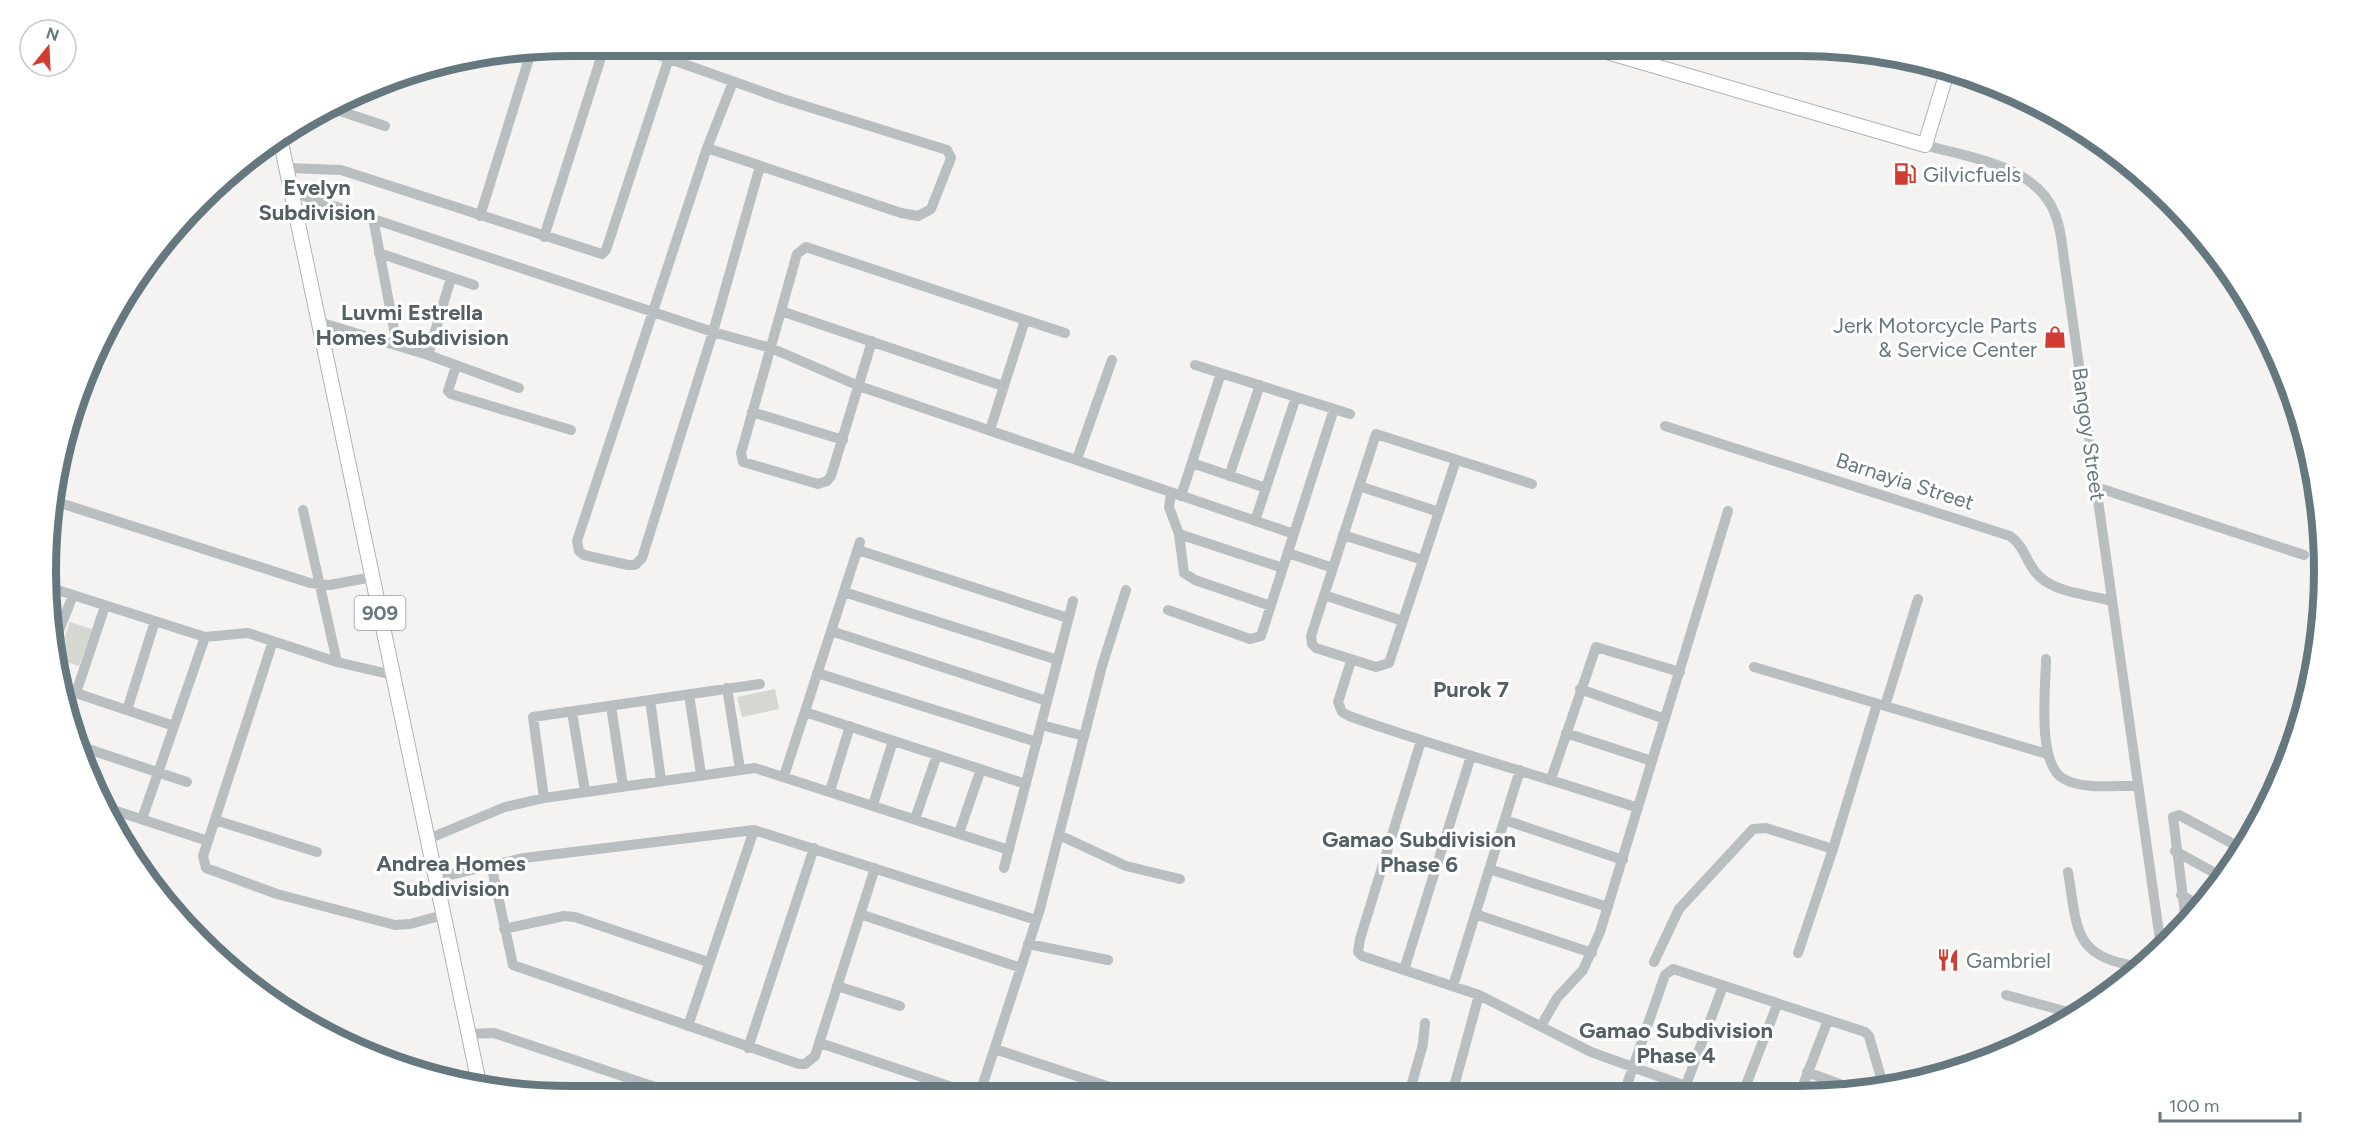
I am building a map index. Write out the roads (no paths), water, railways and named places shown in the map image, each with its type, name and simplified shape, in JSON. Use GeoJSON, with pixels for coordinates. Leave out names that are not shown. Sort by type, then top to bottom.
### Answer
{"type":"FeatureCollection","features":[{"type":"Feature","properties":{"kind":"main road","name":"Bangoy Street"},"geometry":{"type":"LineString","coordinates":[[1621,56],[1925,145]]}},
{"type":"Feature","properties":{"kind":"main road"},"geometry":{"type":"LineString","coordinates":[[1925,145],[1946,77]]}},
{"type":"Feature","properties":{"kind":"main road","name":"909"},"geometry":{"type":"LineString","coordinates":[[282,144],[478,1078]]}},
{"type":"Feature","properties":{"kind":"street"},"geometry":{"type":"LineString","coordinates":[[544,237],[602,56]]}},
{"type":"Feature","properties":{"kind":"street"},"geometry":{"type":"LineString","coordinates":[[666,56],[733,82],[947,150],[951,155],[932,208],[918,216],[901,213],[708,148]]}},
{"type":"Feature","properties":{"kind":"street"},"geometry":{"type":"LineString","coordinates":[[287,168],[341,170],[598,254],[606,250],[669,57]]}},
{"type":"Feature","properties":{"kind":"street"},"geometry":{"type":"LineString","coordinates":[[480,216],[529,58]]}},
{"type":"Feature","properties":{"kind":"street"},"geometry":{"type":"LineString","coordinates":[[733,82],[708,148],[577,541],[579,551],[584,555],[628,566],[635,565],[642,558],[713,332],[760,166]]}},
{"type":"Feature","properties":{"kind":"street"},"geometry":{"type":"LineString","coordinates":[[340,111],[385,126]]}},
{"type":"Feature","properties":{"kind":"street","name":"Bangoy Street"},"geometry":{"type":"LineString","coordinates":[[1925,145],[2019,175],[2042,191],[2055,212],[2066,271],[2160,940]]}},
{"type":"Feature","properties":{"kind":"street"},"geometry":{"type":"LineString","coordinates":[[292,192],[713,332],[771,348],[859,386],[1294,534]]}},
{"type":"Feature","properties":{"kind":"street"},"geometry":{"type":"LineString","coordinates":[[373,218],[397,345]]}},
{"type":"Feature","properties":{"kind":"street"},"geometry":{"type":"LineString","coordinates":[[872,342],[831,476],[824,483],[745,465],[741,453],[797,254],[802,249],[810,247],[1065,333]]}},
{"type":"Feature","properties":{"kind":"street"},"geometry":{"type":"LineString","coordinates":[[379,253],[474,285]]}},
{"type":"Feature","properties":{"kind":"street"},"geometry":{"type":"LineString","coordinates":[[428,355],[451,278]]}},
{"type":"Feature","properties":{"kind":"street"},"geometry":{"type":"LineString","coordinates":[[781,311],[1004,386]]}},
{"type":"Feature","properties":{"kind":"street"},"geometry":{"type":"LineString","coordinates":[[990,430],[1024,320]]}},
{"type":"Feature","properties":{"kind":"street"},"geometry":{"type":"LineString","coordinates":[[319,322],[428,355],[519,388]]}},
{"type":"Feature","properties":{"kind":"street"},"geometry":{"type":"LineString","coordinates":[[1077,459],[1112,360]]}},
{"type":"Feature","properties":{"kind":"street"},"geometry":{"type":"LineString","coordinates":[[1195,365],[1350,414]]}},
{"type":"Feature","properties":{"kind":"street"},"geometry":{"type":"LineString","coordinates":[[456,366],[448,391],[451,394],[571,430]]}},
{"type":"Feature","properties":{"kind":"street"},"geometry":{"type":"LineString","coordinates":[[1221,373],[1192,463],[1169,507],[1179,534],[1183,568],[1188,576],[1271,606]]}},
{"type":"Feature","properties":{"kind":"street"},"geometry":{"type":"LineString","coordinates":[[1229,476],[1260,385]]}},
{"type":"Feature","properties":{"kind":"street"},"geometry":{"type":"LineString","coordinates":[[1255,521],[1296,397]]}},
{"type":"Feature","properties":{"kind":"street"},"geometry":{"type":"LineString","coordinates":[[1168,610],[1255,640],[1261,636],[1334,409]]}},
{"type":"Feature","properties":{"kind":"street"},"geometry":{"type":"LineString","coordinates":[[752,412],[843,440]]}},
{"type":"Feature","properties":{"kind":"street","name":"Barnayia Street"},"geometry":{"type":"LineString","coordinates":[[1665,426],[2010,536],[2025,551],[2040,578],[2051,584],[2112,601]]}},
{"type":"Feature","properties":{"kind":"street"},"geometry":{"type":"LineString","coordinates":[[1456,460],[1391,659],[1386,666],[1376,667],[1352,660],[1312,644],[1311,636],[1376,434],[1532,484]]}},
{"type":"Feature","properties":{"kind":"street"},"geometry":{"type":"LineString","coordinates":[[1192,463],[1266,488]]}},
{"type":"Feature","properties":{"kind":"street"},"geometry":{"type":"LineString","coordinates":[[1359,486],[1439,512]]}},
{"type":"Feature","properties":{"kind":"street"},"geometry":{"type":"LineString","coordinates":[[2096,487],[2304,555]]}},
{"type":"Feature","properties":{"kind":"street"},"geometry":{"type":"LineString","coordinates":[[60,503],[319,584],[330,585],[372,577]]}},
{"type":"Feature","properties":{"kind":"street"},"geometry":{"type":"LineString","coordinates":[[303,510],[337,662]]}},
{"type":"Feature","properties":{"kind":"street"},"geometry":{"type":"LineString","coordinates":[[1541,1026],[1557,998],[1582,970],[1592,953],[1623,860],[1728,511]]}},
{"type":"Feature","properties":{"kind":"street"},"geometry":{"type":"LineString","coordinates":[[1179,534],[1283,568]]}},
{"type":"Feature","properties":{"kind":"street"},"geometry":{"type":"LineString","coordinates":[[1343,535],[1423,560]]}},
{"type":"Feature","properties":{"kind":"street"},"geometry":{"type":"LineString","coordinates":[[784,776],[859,546],[1068,618]]}},
{"type":"Feature","properties":{"kind":"street"},"geometry":{"type":"LineString","coordinates":[[1288,553],[1333,568]]}},
{"type":"Feature","properties":{"kind":"street"},"geometry":{"type":"LineString","coordinates":[[57,590],[205,637],[248,633],[337,662],[393,675]]}},
{"type":"Feature","properties":{"kind":"street"},"geometry":{"type":"LineString","coordinates":[[983,1086],[1036,920],[1084,733],[1126,590]]}},
{"type":"Feature","properties":{"kind":"street"},"geometry":{"type":"LineString","coordinates":[[844,592],[1058,660]]}},
{"type":"Feature","properties":{"kind":"street"},"geometry":{"type":"LineString","coordinates":[[59,630],[73,595]]}},
{"type":"Feature","properties":{"kind":"street"},"geometry":{"type":"LineString","coordinates":[[1324,595],[1403,621]]}},
{"type":"Feature","properties":{"kind":"street"},"geometry":{"type":"LineString","coordinates":[[1798,953],[1918,599]]}},
{"type":"Feature","properties":{"kind":"street"},"geometry":{"type":"LineString","coordinates":[[1004,868],[1073,601]]}},
{"type":"Feature","properties":{"kind":"street"},"geometry":{"type":"LineString","coordinates":[[76,693],[105,606]]}},
{"type":"Feature","properties":{"kind":"street"},"geometry":{"type":"LineString","coordinates":[[127,710],[155,621]]}},
{"type":"Feature","properties":{"kind":"street"},"geometry":{"type":"LineString","coordinates":[[831,631],[1047,701]]}},
{"type":"Feature","properties":{"kind":"street"},"geometry":{"type":"LineString","coordinates":[[142,819],[205,637]]}},
{"type":"Feature","properties":{"kind":"street"},"geometry":{"type":"LineString","coordinates":[[273,640],[203,856],[206,868],[277,894],[395,925],[410,924],[443,915]]}},
{"type":"Feature","properties":{"kind":"street"},"geometry":{"type":"LineString","coordinates":[[1551,779],[1591,655],[1599,646],[1680,672]]}},
{"type":"Feature","properties":{"kind":"street"},"geometry":{"type":"LineString","coordinates":[[2046,659],[2047,754],[2055,771],[2064,779],[2095,785],[2138,786]]}},
{"type":"Feature","properties":{"kind":"street"},"geometry":{"type":"LineString","coordinates":[[1352,660],[1339,694],[1338,702],[1342,712],[1421,741],[1551,779],[1638,808]]}},
{"type":"Feature","properties":{"kind":"street"},"geometry":{"type":"LineString","coordinates":[[1754,667],[2047,754]]}},
{"type":"Feature","properties":{"kind":"street"},"geometry":{"type":"LineString","coordinates":[[817,673],[1037,742]]}},
{"type":"Feature","properties":{"kind":"street"},"geometry":{"type":"LineString","coordinates":[[544,798],[532,717],[760,684]]}},
{"type":"Feature","properties":{"kind":"street"},"geometry":{"type":"LineString","coordinates":[[727,688],[740,769]]}},
{"type":"Feature","properties":{"kind":"street"},"geometry":{"type":"LineString","coordinates":[[1580,690],[1665,719]]}},
{"type":"Feature","properties":{"kind":"street"},"geometry":{"type":"LineString","coordinates":[[70,691],[174,726]]}},
{"type":"Feature","properties":{"kind":"street"},"geometry":{"type":"LineString","coordinates":[[689,694],[701,774]]}},
{"type":"Feature","properties":{"kind":"street"},"geometry":{"type":"LineString","coordinates":[[650,700],[661,780]]}},
{"type":"Feature","properties":{"kind":"street"},"geometry":{"type":"LineString","coordinates":[[611,706],[622,786]]}},
{"type":"Feature","properties":{"kind":"street"},"geometry":{"type":"LineString","coordinates":[[572,712],[585,791]]}},
{"type":"Feature","properties":{"kind":"street"},"geometry":{"type":"LineString","coordinates":[[805,712],[1026,784]]}},
{"type":"Feature","properties":{"kind":"street"},"geometry":{"type":"LineString","coordinates":[[1042,722],[1084,733]]}},
{"type":"Feature","properties":{"kind":"street"},"geometry":{"type":"LineString","coordinates":[[830,791],[850,726]]}},
{"type":"Feature","properties":{"kind":"street"},"geometry":{"type":"LineString","coordinates":[[1566,733],[1652,761]]}},
{"type":"Feature","properties":{"kind":"street"},"geometry":{"type":"LineString","coordinates":[[873,805],[893,741]]}},
{"type":"Feature","properties":{"kind":"street"},"geometry":{"type":"LineString","coordinates":[[1421,741],[1360,939],[1358,952],[1362,956],[1479,995],[1583,1048],[1675,1086]]}},
{"type":"Feature","properties":{"kind":"street"},"geometry":{"type":"LineString","coordinates":[[88,749],[187,782]]}},
{"type":"Feature","properties":{"kind":"street"},"geometry":{"type":"LineString","coordinates":[[915,819],[938,755]]}},
{"type":"Feature","properties":{"kind":"street"},"geometry":{"type":"LineString","coordinates":[[1404,970],[1470,756]]}},
{"type":"Feature","properties":{"kind":"street"},"geometry":{"type":"LineString","coordinates":[[428,840],[505,807],[544,798],[755,768],[1009,850]]}},
{"type":"Feature","properties":{"kind":"street"},"geometry":{"type":"LineString","coordinates":[[959,833],[981,769]]}},
{"type":"Feature","properties":{"kind":"street"},"geometry":{"type":"LineString","coordinates":[[1454,986],[1520,770]]}},
{"type":"Feature","properties":{"kind":"street"},"geometry":{"type":"LineString","coordinates":[[115,811],[208,841]]}},
{"type":"Feature","properties":{"kind":"street"},"geometry":{"type":"LineString","coordinates":[[2184,914],[2172,821],[2175,815],[2235,845]]}},
{"type":"Feature","properties":{"kind":"street"},"geometry":{"type":"LineString","coordinates":[[215,820],[317,852]]}},
{"type":"Feature","properties":{"kind":"street"},"geometry":{"type":"LineString","coordinates":[[1505,820],[1623,860]]}},
{"type":"Feature","properties":{"kind":"street"},"geometry":{"type":"LineString","coordinates":[[1654,962],[1679,909],[1753,829],[1766,828],[1833,849]]}},
{"type":"Feature","properties":{"kind":"street"},"geometry":{"type":"LineString","coordinates":[[436,878],[491,864],[754,830],[1036,920]]}},
{"type":"Feature","properties":{"kind":"street"},"geometry":{"type":"LineString","coordinates":[[688,1026],[754,830]]}},
{"type":"Feature","properties":{"kind":"street"},"geometry":{"type":"LineString","coordinates":[[1059,835],[1126,866],[1180,879]]}},
{"type":"Feature","properties":{"kind":"street"},"geometry":{"type":"LineString","coordinates":[[748,1048],[814,848]]}},
{"type":"Feature","properties":{"kind":"street"},"geometry":{"type":"LineString","coordinates":[[2175,851],[2216,874]]}},
{"type":"Feature","properties":{"kind":"street"},"geometry":{"type":"LineString","coordinates":[[491,864],[510,960],[518,968],[748,1048],[805,1064],[815,1056],[875,868]]}},
{"type":"Feature","properties":{"kind":"street"},"geometry":{"type":"LineString","coordinates":[[1489,869],[1608,907]]}},
{"type":"Feature","properties":{"kind":"street"},"geometry":{"type":"LineString","coordinates":[[2068,872],[2082,941],[2099,955],[2133,964]]}},
{"type":"Feature","properties":{"kind":"street"},"geometry":{"type":"LineString","coordinates":[[2181,895],[2194,902]]}},
{"type":"Feature","properties":{"kind":"street"},"geometry":{"type":"LineString","coordinates":[[1475,914],[1592,953]]}},
{"type":"Feature","properties":{"kind":"street"},"geometry":{"type":"LineString","coordinates":[[860,915],[1021,968]]}},
{"type":"Feature","properties":{"kind":"street"},"geometry":{"type":"LineString","coordinates":[[504,929],[564,916],[575,917],[708,962]]}},
{"type":"Feature","properties":{"kind":"street"},"geometry":{"type":"LineString","coordinates":[[1028,944],[1108,960]]}},
{"type":"Feature","properties":{"kind":"street"},"geometry":{"type":"LineString","coordinates":[[1626,1086],[1667,971],[1673,969],[1777,1005],[1857,1028],[1869,1036],[1882,1080]]}},
{"type":"Feature","properties":{"kind":"street"},"geometry":{"type":"LineString","coordinates":[[837,986],[900,1006]]}},
{"type":"Feature","properties":{"kind":"street"},"geometry":{"type":"LineString","coordinates":[[1686,1086],[1723,986]]}},
{"type":"Feature","properties":{"kind":"street"},"geometry":{"type":"LineString","coordinates":[[1454,1086],[1479,995]]}},
{"type":"Feature","properties":{"kind":"street"},"geometry":{"type":"LineString","coordinates":[[2006,995],[2066,1012]]}},
{"type":"Feature","properties":{"kind":"street"},"geometry":{"type":"LineString","coordinates":[[1746,1086],[1777,1005]]}},
{"type":"Feature","properties":{"kind":"street"},"geometry":{"type":"LineString","coordinates":[[1802,1086],[1828,1020]]}},
{"type":"Feature","properties":{"kind":"street"},"geometry":{"type":"LineString","coordinates":[[1411,1086],[1423,1044],[1425,1023]]}},
{"type":"Feature","properties":{"kind":"street"},"geometry":{"type":"LineString","coordinates":[[468,1034],[494,1033],[652,1086]]}},
{"type":"Feature","properties":{"kind":"street"},"geometry":{"type":"LineString","coordinates":[[820,1042],[950,1086]]}},
{"type":"Feature","properties":{"kind":"street"},"geometry":{"type":"LineString","coordinates":[[994,1049],[1107,1086]]}},
{"type":"Feature","properties":{"kind":"street"},"geometry":{"type":"LineString","coordinates":[[1807,1072],[1840,1084]]}},
{"type":"Feature","properties":{"kind":"place","name":"Gilvicfuels"},"geometry":{"type":"Point","coordinates":[1905,174]}},
{"type":"Feature","properties":{"kind":"place","name":"Jerk Motorcycle Parts & Service Center"},"geometry":{"type":"Point","coordinates":[2055,337]}},
{"type":"Feature","properties":{"kind":"place","name":"Gambriel"},"geometry":{"type":"Point","coordinates":[1948,960]}},
{"type":"Feature","properties":{"kind":"district","name":"Evelyn Subdivision"},"geometry":{"type":"Point","coordinates":[317,200]}},
{"type":"Feature","properties":{"kind":"district","name":"Luvmi Estrella Homes Subdivision"},"geometry":{"type":"Point","coordinates":[412,324]}},
{"type":"Feature","properties":{"kind":"district","name":"Purok 7"},"geometry":{"type":"Point","coordinates":[1471,689]}},
{"type":"Feature","properties":{"kind":"district","name":"Gamao Subdivision Phase 6"},"geometry":{"type":"Point","coordinates":[1419,852]}},
{"type":"Feature","properties":{"kind":"district","name":"Andrea Homes Subdivision"},"geometry":{"type":"Point","coordinates":[451,876]}},
{"type":"Feature","properties":{"kind":"district","name":"Gamao Subdivision Phase 4"},"geometry":{"type":"Point","coordinates":[1676,1042]}}]}
